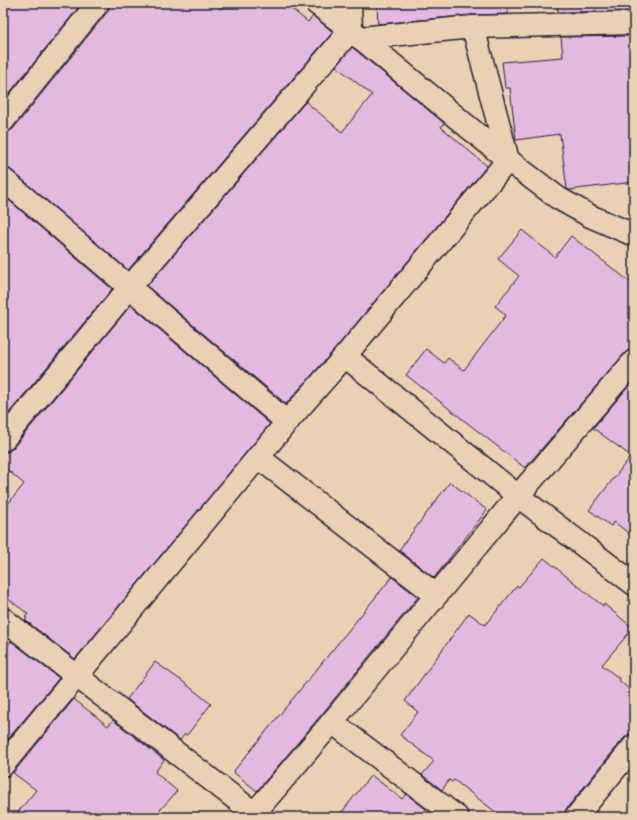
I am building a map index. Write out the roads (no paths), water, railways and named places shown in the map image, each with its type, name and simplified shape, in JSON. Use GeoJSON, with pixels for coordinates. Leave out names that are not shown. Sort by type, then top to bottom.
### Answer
{"type":"FeatureCollection","features":[{"type":"Feature","properties":{"kind":"street"},"geometry":{"type":"LineString","coordinates":[[3,121],[98,3]]}},
{"type":"Feature","properties":{"kind":"street"},"geometry":{"type":"LineString","coordinates":[[316,3],[356,34],[508,160],[558,198],[590,216],[634,235]]}},
{"type":"Feature","properties":{"kind":"street"},"geometry":{"type":"LineString","coordinates":[[350,3],[356,34]]}},
{"type":"Feature","properties":{"kind":"street"},"geometry":{"type":"LineString","coordinates":[[3,440],[130,287],[356,34],[473,27],[634,23]]}},
{"type":"Feature","properties":{"kind":"street"},"geometry":{"type":"LineString","coordinates":[[473,27],[508,160]]}},
{"type":"Feature","properties":{"kind":"street"},"geometry":{"type":"LineString","coordinates":[[3,765],[287,422],[345,356],[508,160]]}},
{"type":"Feature","properties":{"kind":"street"},"geometry":{"type":"LineString","coordinates":[[3,179],[287,422]]}},
{"type":"Feature","properties":{"kind":"street"},"geometry":{"type":"LineString","coordinates":[[345,356],[518,496],[634,584]]}},
{"type":"Feature","properties":{"kind":"street"},"geometry":{"type":"LineString","coordinates":[[3,619],[253,815],[332,722],[518,496],[634,361]]}},
{"type":"Feature","properties":{"kind":"street"},"geometry":{"type":"LineString","coordinates":[[258,457],[436,595]]}},
{"type":"Feature","properties":{"kind":"street"},"geometry":{"type":"LineString","coordinates":[[332,722],[457,817]]}},
{"type":"Feature","properties":{"kind":"street"},"geometry":{"type":"LineString","coordinates":[[576,817],[634,746]]}}]}
